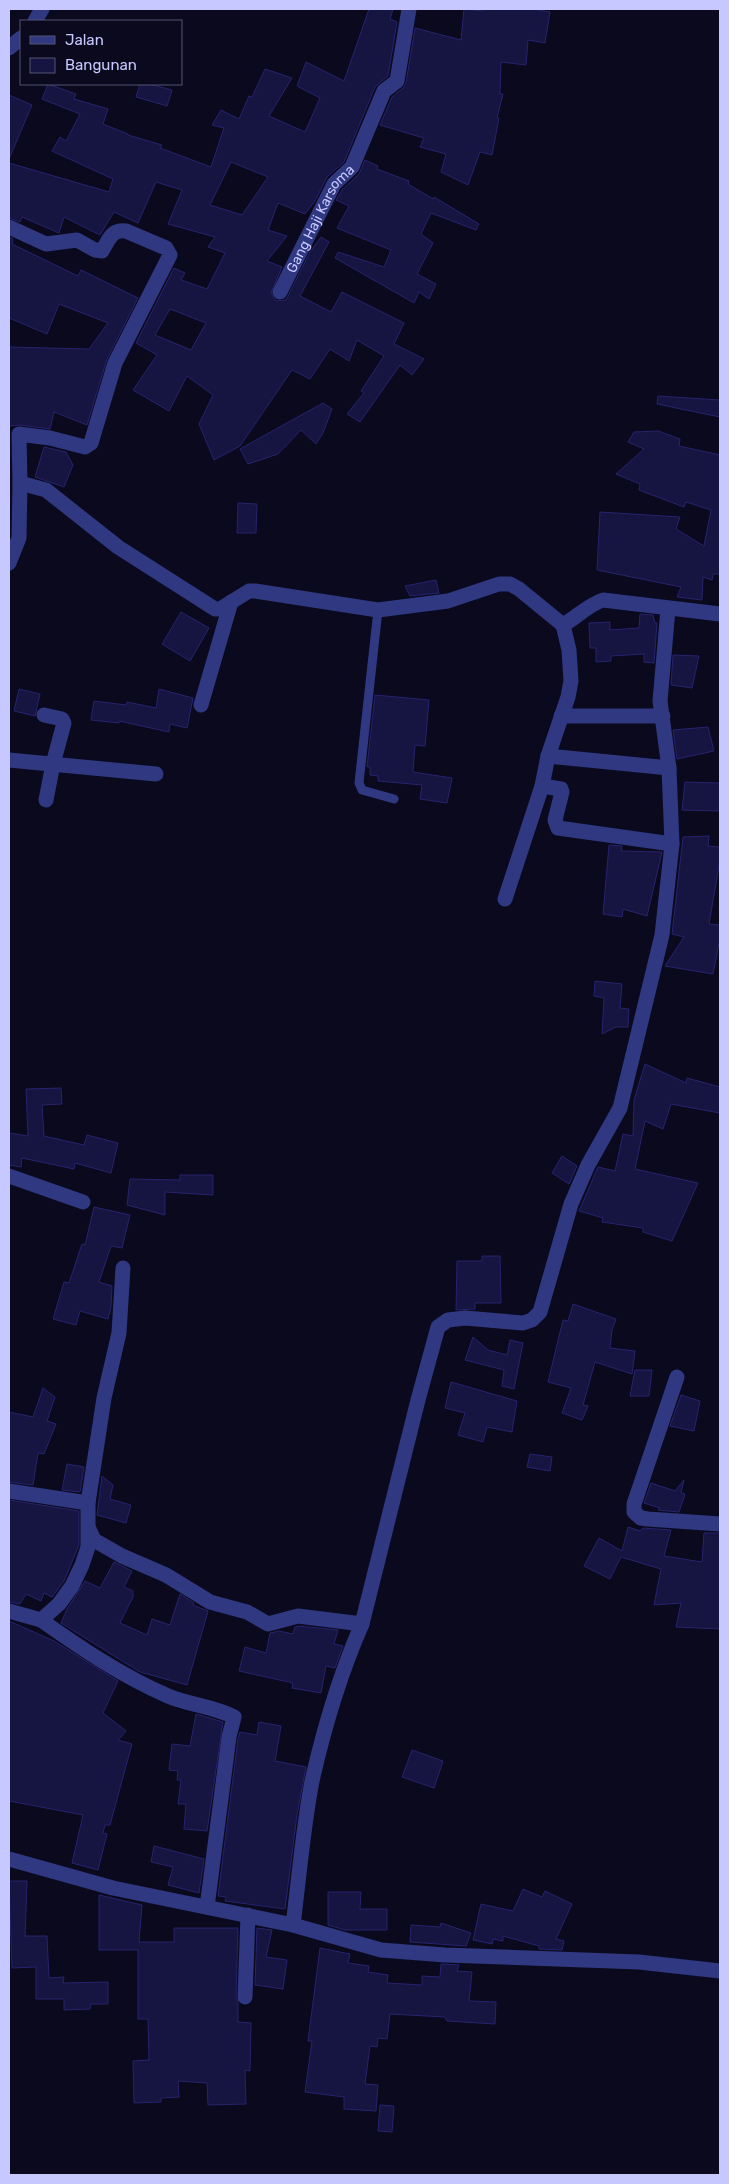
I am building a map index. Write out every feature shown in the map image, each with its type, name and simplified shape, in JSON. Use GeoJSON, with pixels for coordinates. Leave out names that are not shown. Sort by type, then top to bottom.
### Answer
{"type":"FeatureCollection","features":[{"type":"Feature","properties":{"kind":"street"},"geometry":{"type":"LineString","coordinates":[[36,20],[42,9]]}},
{"type":"Feature","properties":{"kind":"street","name":"Gang Haji Karsoma"},"geometry":{"type":"LineString","coordinates":[[280,292],[334,184],[352,167],[384,91],[397,80],[409,9]]}},
{"type":"Feature","properties":{"kind":"street"},"geometry":{"type":"LineString","coordinates":[[9,48],[20,39]]}},
{"type":"Feature","properties":{"kind":"street"},"geometry":{"type":"LineString","coordinates":[[9,227],[46,244],[77,240],[95,250],[102,251],[113,233],[119,230],[126,231],[166,248],[170,255],[115,363],[89,446],[85,447],[50,438],[14,433],[20,483],[19,538],[9,563]]}},
{"type":"Feature","properties":{"kind":"street"},"geometry":{"type":"LineString","coordinates":[[20,483],[46,490],[118,547],[215,609],[220,609],[249,591],[378,610],[448,601],[499,584],[510,584],[519,589],[563,625],[569,650],[571,682],[548,756],[542,786],[505,899]]}},
{"type":"Feature","properties":{"kind":"street"},"geometry":{"type":"LineString","coordinates":[[563,625],[576,618],[593,603],[603,600],[720,614]]}},
{"type":"Feature","properties":{"kind":"street"},"geometry":{"type":"LineString","coordinates":[[201,705],[231,602]]}},
{"type":"Feature","properties":{"kind":"street"},"geometry":{"type":"LineString","coordinates":[[293,1925],[312,1782],[326,1726],[351,1649],[362,1624],[438,1327],[448,1320],[465,1318],[523,1323],[532,1320],[540,1312],[571,1204],[588,1165],[620,1108],[662,935],[672,844],[669,768],[661,692],[668,609]]}},
{"type":"Feature","properties":{"kind":"street"},"geometry":{"type":"LineString","coordinates":[[44,715],[62,719],[64,723],[52,764],[46,800]]}},
{"type":"Feature","properties":{"kind":"street"},"geometry":{"type":"LineString","coordinates":[[561,716],[663,716]]}},
{"type":"Feature","properties":{"kind":"street"},"geometry":{"type":"LineString","coordinates":[[548,756],[669,768]]}},
{"type":"Feature","properties":{"kind":"street"},"geometry":{"type":"LineString","coordinates":[[9,760],[156,774]]}},
{"type":"Feature","properties":{"kind":"street"},"geometry":{"type":"LineString","coordinates":[[542,786],[561,789],[562,792],[555,820],[558,828],[672,844]]}},
{"type":"Feature","properties":{"kind":"street"},"geometry":{"type":"LineString","coordinates":[[9,1176],[82,1202]]}},
{"type":"Feature","properties":{"kind":"street"},"geometry":{"type":"LineString","coordinates":[[41,1620],[59,1604],[72,1586],[88,1547],[88,1503],[100,1424],[120,1325],[123,1268]]}},
{"type":"Feature","properties":{"kind":"street"},"geometry":{"type":"LineString","coordinates":[[677,1377],[634,1504],[634,1512],[641,1518],[648,1520],[720,1524]]}},
{"type":"Feature","properties":{"kind":"street"},"geometry":{"type":"LineString","coordinates":[[9,1491],[88,1503]]}},
{"type":"Feature","properties":{"kind":"street"},"geometry":{"type":"LineString","coordinates":[[89,1529],[94,1540],[122,1556],[166,1575],[210,1602],[247,1612],[268,1624],[298,1616],[362,1624]]}},
{"type":"Feature","properties":{"kind":"street"},"geometry":{"type":"LineString","coordinates":[[9,1611],[41,1620],[114,1670],[170,1697],[224,1712],[234,1717],[229,1737],[207,1907]]}},
{"type":"Feature","properties":{"kind":"street"},"geometry":{"type":"LineString","coordinates":[[9,1859],[113,1888],[293,1925],[381,1950],[445,1955],[640,1962],[720,1971]]}},
{"type":"Feature","properties":{"kind":"street"},"geometry":{"type":"LineString","coordinates":[[245,1997],[248,1915]]}},
{"type":"Feature","properties":{"kind":"lane"},"geometry":{"type":"LineString","coordinates":[[378,610],[359,783],[362,790],[394,799]]}},
{"type":"Feature","properties":{"kind":"building"},"geometry":{"type":"Polygon","coordinates":[[[369,9],[393,9],[390,19],[397,22],[388,76],[375,87],[344,162],[327,177],[315,201],[305,214],[278,203],[268,230],[287,236],[267,261],[282,267],[271,293],[276,301],[286,300],[310,252],[321,237],[329,242],[300,296],[331,312],[342,292],[404,323],[394,344],[424,359],[412,375],[400,365],[360,422],[347,414],[364,393],[361,391],[384,356],[357,340],[349,361],[330,349],[310,379],[292,370],[240,446],[214,460],[199,424],[213,395],[187,376],[169,411],[133,390],[157,355],[136,343],[174,268],[185,273],[181,280],[207,289],[225,253],[208,247],[215,237],[168,224],[182,190],[156,182],[138,223],[114,212],[100,235],[64,217],[59,233],[22,217],[20,222],[9,218],[9,163],[109,192],[113,179],[52,151],[60,137],[66,141],[80,114],[42,99],[48,85],[51,85],[76,94],[74,99],[108,109],[103,124],[128,135],[162,145],[160,148],[211,167],[224,128],[212,125],[221,110],[239,119],[249,96],[252,97],[265,69],[292,78],[269,116],[305,132],[320,98],[297,86],[306,62],[344,81],[369,9]],[[231,162],[210,205],[242,215],[268,177],[231,162]],[[170,309],[155,335],[191,350],[206,323],[170,309]]]}},
{"type":"Feature","properties":{"kind":"building"},"geometry":{"type":"Polygon","coordinates":[[[464,9],[483,11],[483,9],[532,9],[550,12],[545,43],[528,40],[526,65],[501,62],[500,94],[503,94],[497,118],[499,118],[492,155],[480,152],[468,185],[441,172],[446,154],[420,147],[424,138],[380,125],[392,97],[406,83],[415,28],[461,40],[464,9]]]}},
{"type":"Feature","properties":{"kind":"building"},"geometry":{"type":"Polygon","coordinates":[[[140,85],[153,85],[172,90],[167,106],[136,97],[140,85]]]}},
{"type":"Feature","properties":{"kind":"building"},"geometry":{"type":"Polygon","coordinates":[[[9,95],[32,105],[9,159],[9,95]]]}},
{"type":"Feature","properties":{"kind":"building"},"geometry":{"type":"Polygon","coordinates":[[[365,160],[378,166],[377,169],[409,181],[408,184],[479,224],[476,230],[431,213],[421,234],[433,243],[417,274],[436,284],[429,299],[419,292],[414,303],[335,258],[338,252],[384,267],[391,250],[337,228],[349,206],[336,200],[342,190],[359,174],[365,160]]]}},
{"type":"Feature","properties":{"kind":"building"},"geometry":{"type":"Polygon","coordinates":[[[9,237],[13,239],[12,244],[78,276],[81,270],[138,298],[107,359],[87,425],[54,412],[50,429],[20,425],[9,426],[9,347],[89,349],[108,323],[59,304],[47,334],[9,318],[9,237]]]}},
{"type":"Feature","properties":{"kind":"building"},"geometry":{"type":"Polygon","coordinates":[[[658,396],[720,400],[720,417],[657,404],[658,396]]]}},
{"type":"Feature","properties":{"kind":"building"},"geometry":{"type":"Polygon","coordinates":[[[323,403],[332,409],[323,433],[316,444],[301,430],[278,454],[248,464],[240,449],[323,403]]]}},
{"type":"Feature","properties":{"kind":"building"},"geometry":{"type":"Polygon","coordinates":[[[658,431],[680,439],[679,446],[720,455],[720,574],[713,574],[712,580],[703,577],[702,600],[677,597],[681,587],[597,570],[600,512],[680,517],[676,529],[704,546],[711,510],[686,502],[684,507],[639,490],[640,484],[616,474],[644,449],[628,442],[634,432],[658,431]]]}},
{"type":"Feature","properties":{"kind":"building"},"geometry":{"type":"Polygon","coordinates":[[[44,447],[66,452],[73,465],[64,487],[35,477],[44,447]]]}},
{"type":"Feature","properties":{"kind":"building"},"geometry":{"type":"Polygon","coordinates":[[[238,503],[257,504],[256,533],[237,533],[238,503]]]}},
{"type":"Feature","properties":{"kind":"building"},"geometry":{"type":"Polygon","coordinates":[[[436,580],[439,593],[410,596],[405,586],[436,580]]]}},
{"type":"Feature","properties":{"kind":"building"},"geometry":{"type":"Polygon","coordinates":[[[181,612],[209,628],[190,661],[162,644],[181,612]]]}},
{"type":"Feature","properties":{"kind":"building"},"geometry":{"type":"Polygon","coordinates":[[[640,614],[653,615],[655,623],[657,623],[654,663],[644,662],[644,654],[611,656],[611,661],[596,662],[596,648],[590,648],[589,623],[610,622],[610,630],[639,628],[640,614]]]}},
{"type":"Feature","properties":{"kind":"building"},"geometry":{"type":"Polygon","coordinates":[[[673,655],[699,656],[692,688],[671,685],[673,655]]]}},
{"type":"Feature","properties":{"kind":"building"},"geometry":{"type":"Polygon","coordinates":[[[19,689],[40,694],[35,716],[14,711],[19,689]]]}},
{"type":"Feature","properties":{"kind":"building"},"geometry":{"type":"Polygon","coordinates":[[[159,689],[193,698],[187,728],[170,724],[169,732],[119,721],[119,723],[91,720],[94,701],[126,705],[127,702],[156,708],[159,689]]]}},
{"type":"Feature","properties":{"kind":"building"},"geometry":{"type":"Polygon","coordinates":[[[375,695],[429,700],[425,746],[415,745],[413,772],[452,778],[447,803],[420,799],[422,785],[378,781],[378,776],[370,775],[370,767],[367,767],[375,695]]]}},
{"type":"Feature","properties":{"kind":"building"},"geometry":{"type":"Polygon","coordinates":[[[708,727],[714,751],[677,759],[673,730],[708,727]]]}},
{"type":"Feature","properties":{"kind":"building"},"geometry":{"type":"Polygon","coordinates":[[[685,782],[720,783],[720,811],[682,810],[685,782]]]}},
{"type":"Feature","properties":{"kind":"building"},"geometry":{"type":"Polygon","coordinates":[[[709,836],[708,846],[720,847],[720,860],[709,924],[720,925],[720,943],[713,974],[665,966],[684,937],[672,934],[683,837],[709,836]]]}},
{"type":"Feature","properties":{"kind":"building"},"geometry":{"type":"Polygon","coordinates":[[[609,845],[622,846],[621,851],[662,852],[647,916],[623,909],[622,917],[603,914],[609,845]]]}},
{"type":"Feature","properties":{"kind":"building"},"geometry":{"type":"Polygon","coordinates":[[[595,981],[622,984],[620,1008],[629,1009],[628,1027],[616,1027],[602,1034],[604,998],[594,996],[595,981]]]}},
{"type":"Feature","properties":{"kind":"building"},"geometry":{"type":"Polygon","coordinates":[[[645,1064],[686,1083],[687,1078],[720,1087],[720,1113],[671,1104],[663,1129],[645,1121],[635,1169],[698,1183],[672,1241],[643,1232],[643,1228],[602,1222],[603,1218],[579,1211],[598,1167],[615,1171],[623,1134],[633,1136],[634,1100],[645,1064]]]}},
{"type":"Feature","properties":{"kind":"building"},"geometry":{"type":"Polygon","coordinates":[[[61,1088],[62,1104],[42,1105],[44,1136],[84,1145],[87,1135],[118,1143],[111,1173],[75,1163],[74,1169],[22,1158],[21,1167],[9,1165],[9,1133],[28,1136],[26,1089],[61,1088]]]}},
{"type":"Feature","properties":{"kind":"building"},"geometry":{"type":"Polygon","coordinates":[[[562,1156],[577,1166],[569,1184],[552,1173],[562,1156]]]}},
{"type":"Feature","properties":{"kind":"building"},"geometry":{"type":"Polygon","coordinates":[[[180,1175],[213,1175],[213,1195],[165,1192],[165,1215],[127,1205],[130,1179],[180,1180],[180,1175]]]}},
{"type":"Feature","properties":{"kind":"building"},"geometry":{"type":"Polygon","coordinates":[[[94,1207],[130,1215],[122,1248],[111,1246],[99,1282],[112,1286],[111,1307],[108,1319],[80,1311],[76,1325],[53,1319],[64,1282],[69,1283],[82,1244],[85,1245],[94,1207]]]}},
{"type":"Feature","properties":{"kind":"building"},"geometry":{"type":"Polygon","coordinates":[[[482,1256],[500,1256],[501,1303],[475,1303],[475,1309],[456,1310],[457,1261],[482,1261],[482,1256]]]}},
{"type":"Feature","properties":{"kind":"building"},"geometry":{"type":"Polygon","coordinates":[[[573,1304],[616,1319],[612,1330],[610,1348],[635,1351],[632,1374],[595,1362],[583,1405],[588,1406],[582,1420],[562,1413],[571,1388],[548,1382],[563,1320],[568,1321],[573,1304]]]}},
{"type":"Feature","properties":{"kind":"building"},"geometry":{"type":"Polygon","coordinates":[[[473,1337],[488,1350],[507,1355],[510,1340],[523,1343],[514,1389],[502,1386],[504,1370],[465,1360],[473,1337]]]}},
{"type":"Feature","properties":{"kind":"building"},"geometry":{"type":"Polygon","coordinates":[[[635,1370],[652,1370],[649,1396],[630,1396],[635,1370]]]}},
{"type":"Feature","properties":{"kind":"building"},"geometry":{"type":"Polygon","coordinates":[[[451,1382],[517,1401],[512,1432],[487,1427],[483,1442],[458,1435],[465,1413],[445,1408],[451,1382]]]}},
{"type":"Feature","properties":{"kind":"building"},"geometry":{"type":"Polygon","coordinates":[[[43,1388],[55,1397],[47,1421],[56,1424],[44,1454],[38,1453],[33,1485],[9,1482],[9,1412],[33,1417],[43,1388]]]}},
{"type":"Feature","properties":{"kind":"building"},"geometry":{"type":"Polygon","coordinates":[[[681,1395],[700,1401],[694,1431],[670,1426],[681,1395]]]}},
{"type":"Feature","properties":{"kind":"building"},"geometry":{"type":"Polygon","coordinates":[[[530,1454],[552,1457],[550,1471],[527,1467],[530,1454]]]}},
{"type":"Feature","properties":{"kind":"building"},"geometry":{"type":"Polygon","coordinates":[[[67,1464],[84,1467],[80,1492],[62,1490],[67,1464]]]}},
{"type":"Feature","properties":{"kind":"building"},"geometry":{"type":"Polygon","coordinates":[[[102,1476],[113,1485],[110,1499],[131,1505],[126,1523],[97,1515],[102,1476]]]}},
{"type":"Feature","properties":{"kind":"building"},"geometry":{"type":"Polygon","coordinates":[[[684,1480],[681,1493],[685,1494],[679,1512],[658,1510],[660,1508],[644,1503],[651,1483],[675,1491],[684,1480]]]}},
{"type":"Feature","properties":{"kind":"building"},"geometry":{"type":"Polygon","coordinates":[[[9,1500],[79,1511],[79,1545],[64,1581],[52,1597],[44,1593],[41,1601],[26,1594],[20,1604],[9,1602],[9,1500]]]}},
{"type":"Feature","properties":{"kind":"building"},"geometry":{"type":"Polygon","coordinates":[[[628,1527],[640,1531],[643,1528],[671,1530],[664,1556],[702,1562],[704,1533],[720,1533],[720,1629],[676,1627],[681,1603],[654,1605],[661,1569],[621,1557],[610,1579],[584,1566],[599,1538],[622,1551],[628,1527]]]}},
{"type":"Feature","properties":{"kind":"building"},"geometry":{"type":"Polygon","coordinates":[[[114,1562],[132,1571],[124,1587],[133,1591],[133,1597],[120,1623],[147,1635],[152,1619],[170,1625],[180,1594],[194,1603],[193,1605],[208,1611],[187,1685],[140,1672],[61,1623],[67,1609],[85,1581],[100,1588],[114,1562]]]}},
{"type":"Feature","properties":{"kind":"building"},"geometry":{"type":"Polygon","coordinates":[[[9,1621],[54,1641],[118,1681],[103,1713],[126,1731],[118,1740],[132,1744],[110,1825],[105,1825],[103,1833],[107,1834],[98,1870],[72,1863],[83,1815],[9,1801],[9,1621]]]}},
{"type":"Feature","properties":{"kind":"building"},"geometry":{"type":"Polygon","coordinates":[[[295,1627],[338,1630],[334,1644],[343,1646],[335,1668],[326,1666],[321,1693],[292,1688],[293,1683],[239,1671],[245,1647],[266,1653],[270,1633],[279,1631],[293,1634],[295,1627]]]}},
{"type":"Feature","properties":{"kind":"building"},"geometry":{"type":"Polygon","coordinates":[[[196,1714],[223,1722],[207,1831],[184,1829],[186,1804],[178,1804],[181,1780],[177,1780],[178,1771],[169,1770],[172,1744],[190,1746],[196,1714]]]}},
{"type":"Feature","properties":{"kind":"building"},"geometry":{"type":"Polygon","coordinates":[[[259,1722],[281,1726],[275,1761],[306,1767],[297,1815],[285,1909],[225,1901],[226,1897],[218,1896],[238,1739],[240,1732],[257,1735],[259,1722]]]}},
{"type":"Feature","properties":{"kind":"building"},"geometry":{"type":"Polygon","coordinates":[[[412,1750],[443,1761],[434,1788],[402,1777],[412,1750]]]}},
{"type":"Feature","properties":{"kind":"building"},"geometry":{"type":"Polygon","coordinates":[[[154,1846],[204,1859],[199,1893],[168,1885],[173,1867],[151,1862],[154,1846]]]}},
{"type":"Feature","properties":{"kind":"building"},"geometry":{"type":"Polygon","coordinates":[[[9,1881],[27,1881],[25,1936],[47,1936],[49,1978],[64,1977],[63,1983],[108,1982],[108,2004],[91,2004],[90,2009],[64,2010],[64,1999],[36,1999],[36,1967],[12,1968],[9,1881]]]}},
{"type":"Feature","properties":{"kind":"building"},"geometry":{"type":"Polygon","coordinates":[[[523,1889],[542,1897],[545,1891],[572,1904],[556,1939],[564,1941],[562,1950],[539,1949],[539,1946],[503,1936],[503,1941],[493,1939],[492,1944],[473,1940],[481,1904],[513,1911],[523,1889]]]}},
{"type":"Feature","properties":{"kind":"building"},"geometry":{"type":"Polygon","coordinates":[[[328,1892],[361,1892],[360,1909],[387,1909],[387,1930],[345,1930],[328,1925],[328,1892]]]}},
{"type":"Feature","properties":{"kind":"building"},"geometry":{"type":"Polygon","coordinates":[[[99,1895],[142,1905],[139,1942],[174,1942],[174,1928],[238,1928],[236,1997],[238,2002],[238,2022],[251,2023],[250,2071],[245,2070],[246,2104],[208,2105],[207,2083],[178,2081],[179,2097],[161,2098],[161,2102],[134,2103],[133,2061],[149,2060],[148,2019],[138,2019],[138,1950],[99,1950],[99,1895]]]}},
{"type":"Feature","properties":{"kind":"building"},"geometry":{"type":"Polygon","coordinates":[[[441,1923],[471,1933],[466,1946],[410,1942],[411,1925],[440,1927],[441,1923]]]}},
{"type":"Feature","properties":{"kind":"building"},"geometry":{"type":"Polygon","coordinates":[[[257,1928],[272,1930],[266,1957],[287,1960],[283,1989],[255,1985],[257,1928]]]}},
{"type":"Feature","properties":{"kind":"building"},"geometry":{"type":"Polygon","coordinates":[[[320,1948],[350,1954],[348,1963],[369,1966],[368,1972],[388,1975],[387,1983],[422,1985],[422,1976],[440,1977],[441,1964],[459,1965],[457,1971],[472,1972],[469,2001],[496,2002],[495,2024],[447,2021],[445,2017],[390,2014],[387,2039],[378,2038],[377,2047],[370,2046],[365,2084],[378,2085],[376,2111],[344,2109],[344,2097],[305,2092],[312,2041],[308,2041],[320,1948]]]}},
{"type":"Feature","properties":{"kind":"building"},"geometry":{"type":"Polygon","coordinates":[[[380,2105],[394,2106],[392,2132],[378,2131],[380,2105]]]}}]}
